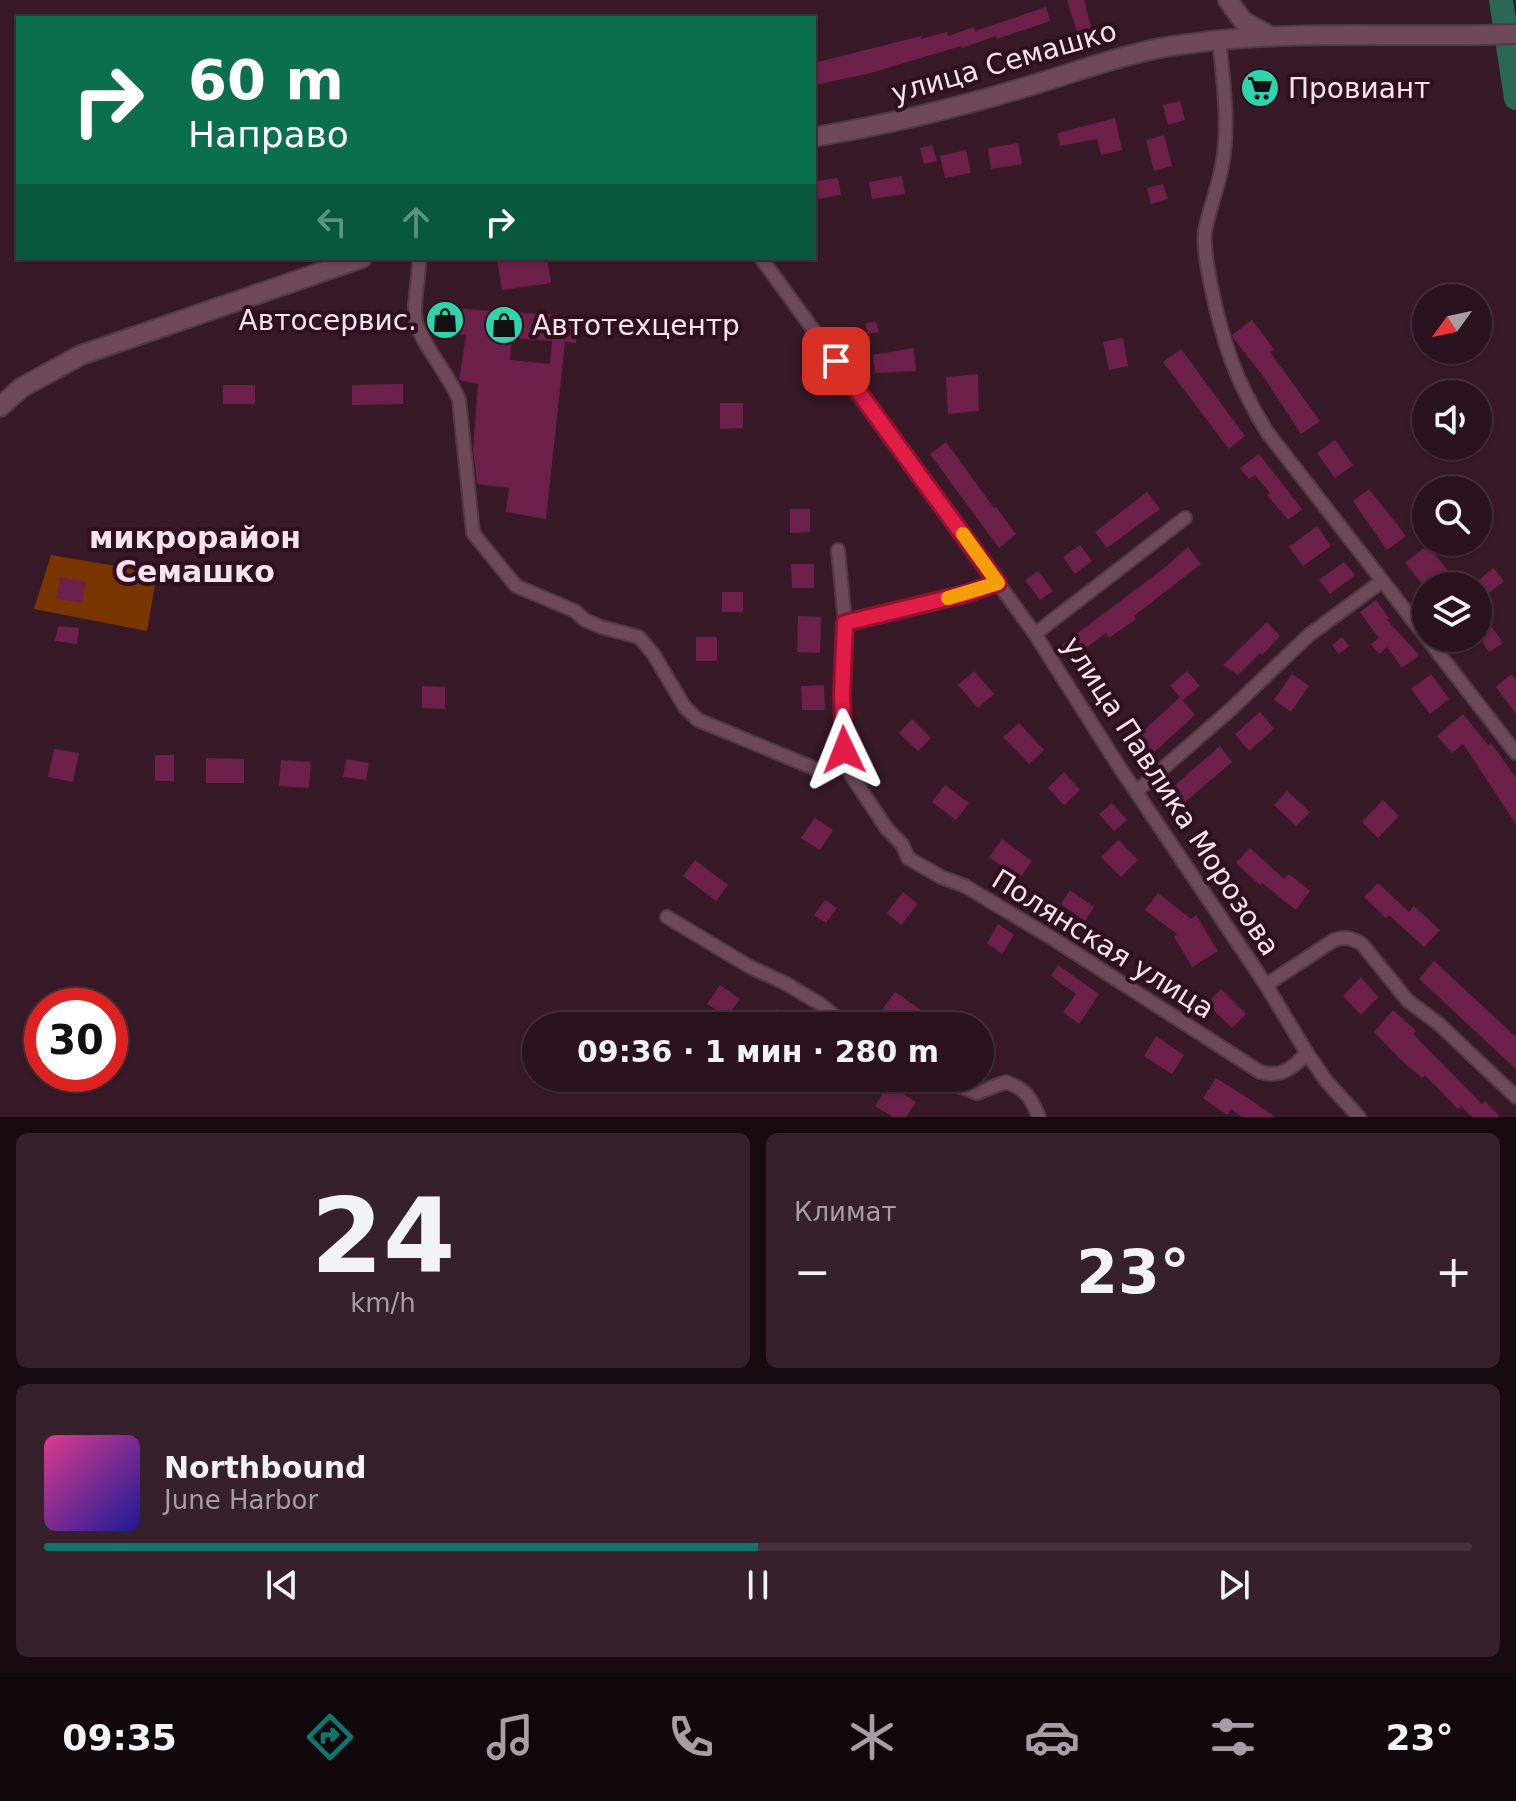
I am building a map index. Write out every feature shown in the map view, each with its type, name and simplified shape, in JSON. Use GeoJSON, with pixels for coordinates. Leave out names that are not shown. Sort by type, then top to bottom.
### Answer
{"type":"FeatureCollection","features":[{"type":"Feature","properties":{"kind":"main road"},"geometry":{"type":"LineString","coordinates":[[1232,5],[1243,21],[1270,36]]}},
{"type":"Feature","properties":{"kind":"main road"},"geometry":{"type":"LineString","coordinates":[[1219,39],[1232,5]]}},
{"type":"Feature","properties":{"kind":"main road","name":"улица Семашко"},"geometry":{"type":"LineString","coordinates":[[816,137],[911,119],[1157,49],[1219,39],[1516,34]]}},
{"type":"Feature","properties":{"kind":"main road"},"geometry":{"type":"LineString","coordinates":[[0,407],[21,388],[107,344],[356,260]]}},
{"type":"Feature","properties":{"kind":"street"},"geometry":{"type":"LineString","coordinates":[[1219,39],[1225,140],[1205,233],[1208,268],[1227,353],[1246,397],[1267,432],[1516,753]]}},
{"type":"Feature","properties":{"kind":"street"},"geometry":{"type":"LineString","coordinates":[[419,260],[415,318],[419,332],[453,384],[459,400],[473,533],[516,586],[575,611],[585,620],[601,627],[639,637],[654,655],[684,706],[698,720],[804,765],[838,769],[851,775]]}},
{"type":"Feature","properties":{"kind":"street","name":"улица Павлика Морозова"},"geometry":{"type":"LineString","coordinates":[[762,260],[1035,634],[1266,985],[1307,1053]]}},
{"type":"Feature","properties":{"kind":"street"},"geometry":{"type":"LineString","coordinates":[[0,394],[21,388]]}},
{"type":"Feature","properties":{"kind":"street","name":"улица Павлика Морозова"},"geometry":{"type":"LineString","coordinates":[[1035,634],[1185,518]]}},
{"type":"Feature","properties":{"kind":"street","name":"Полянская улица"},"geometry":{"type":"LineString","coordinates":[[838,550],[845,623],[842,694],[844,750],[851,775],[887,829],[902,844],[908,858],[914,864],[978,893],[1260,1072],[1269,1075],[1287,1072],[1307,1053]]}},
{"type":"Feature","properties":{"kind":"street"},"geometry":{"type":"LineString","coordinates":[[1137,791],[1229,711],[1309,635],[1381,582]]}},
{"type":"Feature","properties":{"kind":"street"},"geometry":{"type":"LineString","coordinates":[[845,623],[998,583]]}},
{"type":"Feature","properties":{"kind":"street"},"geometry":{"type":"LineString","coordinates":[[827,769],[844,750]]}},
{"type":"Feature","properties":{"kind":"street"},"geometry":{"type":"LineString","coordinates":[[667,917],[750,967],[797,990],[830,1012]]}},
{"type":"Feature","properties":{"kind":"street","name":"улица Павлика Морозова"},"geometry":{"type":"LineString","coordinates":[[1266,985],[1334,940],[1344,937],[1353,939],[1362,944],[1408,1001],[1439,1024],[1516,1097]]}},
{"type":"Feature","properties":{"kind":"street"},"geometry":{"type":"LineString","coordinates":[[1307,1053],[1327,1082],[1359,1117]]}},
{"type":"Feature","properties":{"kind":"street"},"geometry":{"type":"LineString","coordinates":[[994,1087],[1006,1082],[1021,1087],[1039,1117]]}},
{"type":"Feature","properties":{"kind":"shaded area"},"geometry":{"type":"Polygon","coordinates":[[[51,555],[157,573],[147,631],[34,609],[51,555]]]}},
{"type":"Feature","properties":{"kind":"building"},"geometry":{"type":"Polygon","coordinates":[[[1067,0],[1084,0],[1094,38],[1080,42],[1067,0]]]}},
{"type":"Feature","properties":{"kind":"building"},"geometry":{"type":"Polygon","coordinates":[[[1046,7],[1050,21],[997,39],[996,36],[867,74],[816,85],[816,62],[921,36],[921,39],[947,32],[948,36],[974,27],[975,31],[1046,7]]]}},
{"type":"Feature","properties":{"kind":"building","name":"Провиант"},"geometry":{"type":"Polygon","coordinates":[[[1274,73],[1277,99],[1245,102],[1243,76],[1274,73]]]}},
{"type":"Feature","properties":{"kind":"building"},"geometry":{"type":"Polygon","coordinates":[[[948,74],[952,87],[941,90],[937,77],[948,74]]]}},
{"type":"Feature","properties":{"kind":"building"},"geometry":{"type":"Polygon","coordinates":[[[1180,101],[1185,120],[1168,125],[1163,105],[1180,101]]]}},
{"type":"Feature","properties":{"kind":"building"},"geometry":{"type":"Polygon","coordinates":[[[1115,118],[1122,150],[1101,155],[1097,139],[1060,146],[1058,133],[1115,118]]]}},
{"type":"Feature","properties":{"kind":"building"},"geometry":{"type":"Polygon","coordinates":[[[1164,135],[1172,166],[1154,171],[1146,140],[1164,135]]]}},
{"type":"Feature","properties":{"kind":"building"},"geometry":{"type":"Polygon","coordinates":[[[1018,143],[1022,164],[991,169],[988,148],[1018,143]]]}},
{"type":"Feature","properties":{"kind":"building"},"geometry":{"type":"Polygon","coordinates":[[[932,145],[937,161],[924,164],[920,148],[932,145]]]}},
{"type":"Feature","properties":{"kind":"building"},"geometry":{"type":"Polygon","coordinates":[[[966,150],[971,173],[945,178],[940,156],[966,150]]]}},
{"type":"Feature","properties":{"kind":"building"},"geometry":{"type":"Polygon","coordinates":[[[902,176],[905,194],[872,199],[869,182],[902,176]]]}},
{"type":"Feature","properties":{"kind":"building"},"geometry":{"type":"Polygon","coordinates":[[[838,178],[841,195],[818,199],[816,181],[838,178]]]}},
{"type":"Feature","properties":{"kind":"building"},"geometry":{"type":"Polygon","coordinates":[[[1163,184],[1168,199],[1151,204],[1147,188],[1163,184]]]}},
{"type":"Feature","properties":{"kind":"building"},"geometry":{"type":"Polygon","coordinates":[[[497,260],[547,260],[551,283],[502,290],[497,260]]]}},
{"type":"Feature","properties":{"kind":"building"},"geometry":{"type":"Polygon","coordinates":[[[432,307],[577,316],[576,343],[565,342],[546,519],[506,512],[509,488],[477,484],[473,449],[478,384],[459,380],[466,335],[430,333],[432,307]],[[512,338],[510,360],[550,364],[552,341],[512,338]]]}},
{"type":"Feature","properties":{"kind":"building"},"geometry":{"type":"Polygon","coordinates":[[[1252,320],[1274,349],[1270,352],[1320,421],[1301,434],[1263,376],[1233,338],[1232,335],[1252,320]]]}},
{"type":"Feature","properties":{"kind":"building"},"geometry":{"type":"Polygon","coordinates":[[[876,322],[879,332],[868,334],[865,323],[876,322]]]}},
{"type":"Feature","properties":{"kind":"building"},"geometry":{"type":"Polygon","coordinates":[[[1123,338],[1128,366],[1109,370],[1103,342],[1123,338]]]}},
{"type":"Feature","properties":{"kind":"building"},"geometry":{"type":"Polygon","coordinates":[[[914,348],[916,371],[875,373],[873,355],[914,348]]]}},
{"type":"Feature","properties":{"kind":"building"},"geometry":{"type":"Polygon","coordinates":[[[1181,349],[1245,436],[1229,449],[1163,362],[1181,349]]]}},
{"type":"Feature","properties":{"kind":"building"},"geometry":{"type":"Polygon","coordinates":[[[978,374],[979,411],[948,414],[946,377],[978,374]]]}},
{"type":"Feature","properties":{"kind":"building"},"geometry":{"type":"Polygon","coordinates":[[[403,384],[403,404],[352,405],[352,385],[403,384]]]}},
{"type":"Feature","properties":{"kind":"building"},"geometry":{"type":"Polygon","coordinates":[[[223,385],[255,385],[255,404],[223,404],[223,385]]]}},
{"type":"Feature","properties":{"kind":"building"},"geometry":{"type":"Polygon","coordinates":[[[720,403],[743,403],[743,428],[720,429],[720,403]]]}},
{"type":"Feature","properties":{"kind":"building"},"geometry":{"type":"Polygon","coordinates":[[[1335,440],[1353,465],[1335,478],[1317,453],[1335,440]]]}},
{"type":"Feature","properties":{"kind":"building"},"geometry":{"type":"Polygon","coordinates":[[[946,442],[1016,534],[999,548],[930,454],[946,442]]]}},
{"type":"Feature","properties":{"kind":"building"},"geometry":{"type":"Polygon","coordinates":[[[1259,454],[1302,509],[1288,520],[1255,475],[1249,479],[1240,468],[1259,454]]]}},
{"type":"Feature","properties":{"kind":"building"},"geometry":{"type":"Polygon","coordinates":[[[1369,489],[1406,536],[1387,550],[1353,501],[1369,489]]]}},
{"type":"Feature","properties":{"kind":"building"},"geometry":{"type":"Polygon","coordinates":[[[1147,492],[1160,509],[1107,548],[1095,532],[1147,492]]]}},
{"type":"Feature","properties":{"kind":"building"},"geometry":{"type":"Polygon","coordinates":[[[790,509],[810,509],[810,532],[790,533],[790,509]]]}},
{"type":"Feature","properties":{"kind":"building"},"geometry":{"type":"Polygon","coordinates":[[[1317,526],[1331,546],[1303,566],[1289,547],[1317,526]]]}},
{"type":"Feature","properties":{"kind":"building"},"geometry":{"type":"Polygon","coordinates":[[[1080,545],[1092,561],[1075,574],[1063,557],[1080,545]]]}},
{"type":"Feature","properties":{"kind":"building"},"geometry":{"type":"Polygon","coordinates":[[[1188,547],[1201,564],[1134,616],[1136,619],[1109,638],[1106,633],[1070,660],[1059,647],[1188,547]]]}},
{"type":"Feature","properties":{"kind":"building"},"geometry":{"type":"Polygon","coordinates":[[[1414,556],[1437,556],[1449,572],[1412,572],[1405,563],[1414,556]]]}},
{"type":"Feature","properties":{"kind":"building"},"geometry":{"type":"Polygon","coordinates":[[[1344,562],[1355,575],[1330,594],[1319,580],[1344,562]]]}},
{"type":"Feature","properties":{"kind":"building"},"geometry":{"type":"Polygon","coordinates":[[[791,564],[814,564],[814,588],[792,588],[791,564]]]}},
{"type":"Feature","properties":{"kind":"building"},"geometry":{"type":"Polygon","coordinates":[[[1493,568],[1504,581],[1492,591],[1492,572],[1488,572],[1493,568]]]}},
{"type":"Feature","properties":{"kind":"building"},"geometry":{"type":"Polygon","coordinates":[[[1038,571],[1053,591],[1040,600],[1025,580],[1038,571]]]}},
{"type":"Feature","properties":{"kind":"building"},"geometry":{"type":"Polygon","coordinates":[[[60,577],[86,582],[82,603],[56,599],[60,577]]]}},
{"type":"Feature","properties":{"kind":"building"},"geometry":{"type":"Polygon","coordinates":[[[722,592],[743,592],[743,612],[722,612],[722,592]]]}},
{"type":"Feature","properties":{"kind":"building"},"geometry":{"type":"Polygon","coordinates":[[[1376,600],[1389,618],[1387,620],[1412,647],[1412,652],[1419,655],[1402,668],[1387,647],[1379,654],[1371,644],[1379,638],[1360,612],[1376,600]]]}},
{"type":"Feature","properties":{"kind":"building"},"geometry":{"type":"Polygon","coordinates":[[[798,616],[821,617],[820,653],[797,652],[798,616]]]}},
{"type":"Feature","properties":{"kind":"building"},"geometry":{"type":"Polygon","coordinates":[[[1267,622],[1280,636],[1262,655],[1260,653],[1238,675],[1223,665],[1267,622]]]}},
{"type":"Feature","properties":{"kind":"building"},"geometry":{"type":"Polygon","coordinates":[[[58,626],[79,628],[77,644],[55,641],[58,626]]]}},
{"type":"Feature","properties":{"kind":"building"},"geometry":{"type":"Polygon","coordinates":[[[1492,627],[1503,643],[1492,650],[1492,627]]]}},
{"type":"Feature","properties":{"kind":"building"},"geometry":{"type":"Polygon","coordinates":[[[696,637],[717,637],[717,661],[696,661],[696,637]]]}},
{"type":"Feature","properties":{"kind":"building"},"geometry":{"type":"Polygon","coordinates":[[[1342,637],[1349,646],[1339,654],[1332,645],[1342,637]]]}},
{"type":"Feature","properties":{"kind":"building"},"geometry":{"type":"Polygon","coordinates":[[[974,671],[994,694],[978,708],[958,685],[974,671]]]}},
{"type":"Feature","properties":{"kind":"building"},"geometry":{"type":"Polygon","coordinates":[[[1187,671],[1200,686],[1183,700],[1170,686],[1187,671]]]}},
{"type":"Feature","properties":{"kind":"building"},"geometry":{"type":"Polygon","coordinates":[[[1292,674],[1309,686],[1291,712],[1274,700],[1292,674]]]}},
{"type":"Feature","properties":{"kind":"building"},"geometry":{"type":"Polygon","coordinates":[[[1431,674],[1449,699],[1430,714],[1411,689],[1431,674]]]}},
{"type":"Feature","properties":{"kind":"building"},"geometry":{"type":"Polygon","coordinates":[[[1511,674],[1516,680],[1516,714],[1496,687],[1511,674]]]}},
{"type":"Feature","properties":{"kind":"building"},"geometry":{"type":"Polygon","coordinates":[[[824,685],[825,710],[802,710],[801,686],[824,685]]]}},
{"type":"Feature","properties":{"kind":"building"},"geometry":{"type":"Polygon","coordinates":[[[422,686],[445,687],[445,709],[422,708],[422,686]]]}},
{"type":"Feature","properties":{"kind":"building"},"geometry":{"type":"Polygon","coordinates":[[[1180,697],[1195,715],[1141,764],[1126,747],[1180,697]]]}},
{"type":"Feature","properties":{"kind":"building"},"geometry":{"type":"Polygon","coordinates":[[[1260,712],[1274,729],[1249,751],[1235,734],[1260,712]]]}},
{"type":"Feature","properties":{"kind":"building"},"geometry":{"type":"Polygon","coordinates":[[[1463,714],[1488,745],[1491,743],[1516,778],[1516,824],[1463,744],[1452,753],[1437,736],[1463,714]]]}},
{"type":"Feature","properties":{"kind":"building"},"geometry":{"type":"Polygon","coordinates":[[[912,719],[931,738],[918,751],[899,733],[912,719]]]}},
{"type":"Feature","properties":{"kind":"building"},"geometry":{"type":"Polygon","coordinates":[[[1019,723],[1044,750],[1029,764],[1003,737],[1019,723]]]}},
{"type":"Feature","properties":{"kind":"building"},"geometry":{"type":"Polygon","coordinates":[[[1220,746],[1232,762],[1171,814],[1159,799],[1220,746]]]}},
{"type":"Feature","properties":{"kind":"building"},"geometry":{"type":"Polygon","coordinates":[[[54,749],[79,753],[73,782],[48,777],[54,749]]]}},
{"type":"Feature","properties":{"kind":"building"},"geometry":{"type":"Polygon","coordinates":[[[155,755],[174,755],[174,781],[155,781],[155,755]]]}},
{"type":"Feature","properties":{"kind":"building"},"geometry":{"type":"Polygon","coordinates":[[[206,758],[244,759],[244,783],[206,783],[206,758]]]}},
{"type":"Feature","properties":{"kind":"building"},"geometry":{"type":"Polygon","coordinates":[[[346,759],[369,763],[366,780],[343,777],[346,759]]]}},
{"type":"Feature","properties":{"kind":"building"},"geometry":{"type":"Polygon","coordinates":[[[281,760],[311,762],[309,788],[279,786],[281,760]]]}},
{"type":"Feature","properties":{"kind":"building"},"geometry":{"type":"Polygon","coordinates":[[[1064,772],[1080,790],[1064,805],[1048,788],[1064,772]]]}},
{"type":"Feature","properties":{"kind":"building"},"geometry":{"type":"Polygon","coordinates":[[[945,785],[969,803],[956,820],[932,802],[945,785]]]}},
{"type":"Feature","properties":{"kind":"building"},"geometry":{"type":"Polygon","coordinates":[[[1287,791],[1310,812],[1296,826],[1274,805],[1287,791]]]}},
{"type":"Feature","properties":{"kind":"building"},"geometry":{"type":"Polygon","coordinates":[[[1383,800],[1399,816],[1378,838],[1362,822],[1383,800]]]}},
{"type":"Feature","properties":{"kind":"building"},"geometry":{"type":"Polygon","coordinates":[[[1112,803],[1127,820],[1114,831],[1099,814],[1112,803]]]}},
{"type":"Feature","properties":{"kind":"building"},"geometry":{"type":"Polygon","coordinates":[[[815,818],[833,830],[820,850],[801,838],[815,818]]]}},
{"type":"Feature","properties":{"kind":"building"},"geometry":{"type":"Polygon","coordinates":[[[1002,839],[1032,861],[1019,879],[989,857],[1002,839]]]}},
{"type":"Feature","properties":{"kind":"building"},"geometry":{"type":"Polygon","coordinates":[[[1119,840],[1138,860],[1121,877],[1101,857],[1119,840]]]}},
{"type":"Feature","properties":{"kind":"building"},"geometry":{"type":"Polygon","coordinates":[[[1250,848],[1284,879],[1289,874],[1310,891],[1296,910],[1262,883],[1260,885],[1236,863],[1250,848]]]}},
{"type":"Feature","properties":{"kind":"building"},"geometry":{"type":"Polygon","coordinates":[[[695,860],[728,885],[716,901],[683,876],[695,860]]]}},
{"type":"Feature","properties":{"kind":"building"},"geometry":{"type":"Polygon","coordinates":[[[1378,883],[1409,912],[1414,906],[1440,930],[1424,947],[1364,897],[1378,883]]]}},
{"type":"Feature","properties":{"kind":"building"},"geometry":{"type":"Polygon","coordinates":[[[1070,890],[1094,907],[1085,921],[1061,904],[1070,890]]]}},
{"type":"Feature","properties":{"kind":"building"},"geometry":{"type":"Polygon","coordinates":[[[903,892],[918,904],[901,925],[887,913],[903,892]]]}},
{"type":"Feature","properties":{"kind":"building"},"geometry":{"type":"Polygon","coordinates":[[[1158,893],[1191,919],[1196,915],[1218,951],[1192,967],[1174,937],[1177,934],[1145,910],[1158,893]]]}},
{"type":"Feature","properties":{"kind":"building"},"geometry":{"type":"Polygon","coordinates":[[[825,900],[837,908],[826,923],[814,915],[825,900]]]}},
{"type":"Feature","properties":{"kind":"building"},"geometry":{"type":"Polygon","coordinates":[[[998,924],[1014,935],[1002,954],[987,943],[998,924]]]}},
{"type":"Feature","properties":{"kind":"building"},"geometry":{"type":"Polygon","coordinates":[[[1434,961],[1516,1037],[1516,1069],[1419,979],[1434,961]]]}},
{"type":"Feature","properties":{"kind":"building"},"geometry":{"type":"Polygon","coordinates":[[[1058,965],[1099,994],[1079,1024],[1063,1012],[1076,994],[1051,976],[1058,965]]]}},
{"type":"Feature","properties":{"kind":"building"},"geometry":{"type":"Polygon","coordinates":[[[1361,977],[1378,997],[1361,1015],[1343,996],[1361,977]]]}},
{"type":"Feature","properties":{"kind":"building"},"geometry":{"type":"Polygon","coordinates":[[[720,985],[740,999],[731,1012],[719,1012],[707,1004],[720,985]]]}},
{"type":"Feature","properties":{"kind":"building"},"geometry":{"type":"Polygon","coordinates":[[[1221,989],[1246,1014],[1232,1028],[1207,1004],[1221,989]]]}},
{"type":"Feature","properties":{"kind":"building"},"geometry":{"type":"Polygon","coordinates":[[[895,992],[924,1012],[880,1012],[895,992]]]}},
{"type":"Feature","properties":{"kind":"building"},"geometry":{"type":"Polygon","coordinates":[[[1393,1010],[1482,1104],[1485,1101],[1500,1117],[1472,1117],[1461,1106],[1458,1109],[1425,1075],[1422,1078],[1400,1059],[1374,1032],[1393,1010]]]}},
{"type":"Feature","properties":{"kind":"building"},"geometry":{"type":"Polygon","coordinates":[[[1156,1036],[1184,1055],[1172,1074],[1144,1056],[1156,1036]]]}},
{"type":"Feature","properties":{"kind":"building"},"geometry":{"type":"Polygon","coordinates":[[[1216,1078],[1275,1117],[1242,1117],[1231,1109],[1227,1115],[1203,1098],[1216,1078]]]}},
{"type":"Feature","properties":{"kind":"building"},"geometry":{"type":"Polygon","coordinates":[[[884,1092],[900,1092],[916,1102],[906,1117],[893,1117],[875,1106],[884,1092]]]}},
{"type":"Feature","properties":{"kind":"waterway"},"geometry":{"type":"LineString","coordinates":[[1501,0],[1516,98]]}},
{"type":"Feature","properties":{"kind":"slow traffic"},"geometry":{"type":"LineString","coordinates":[[948,598],[998,583],[963,534]]}},
{"type":"Feature","properties":{"kind":"place","name":"Провиант"},"geometry":{"type":"Point","coordinates":[1260,88]}},
{"type":"Feature","properties":{"kind":"place","name":"Автосервис."},"geometry":{"type":"Point","coordinates":[445,320]}},
{"type":"Feature","properties":{"kind":"place","name":"Автотехцентр"},"geometry":{"type":"Point","coordinates":[504,325]}},
{"type":"Feature","properties":{"kind":"district","name":"микрорайон Семашко"},"geometry":{"type":"Point","coordinates":[195,554]}},
{"type":"Feature","properties":{"kind":"route"},"geometry":{"type":"LineString","coordinates":[[836,361],[998,583],[845,623],[842,694],[844,750]]}}]}
